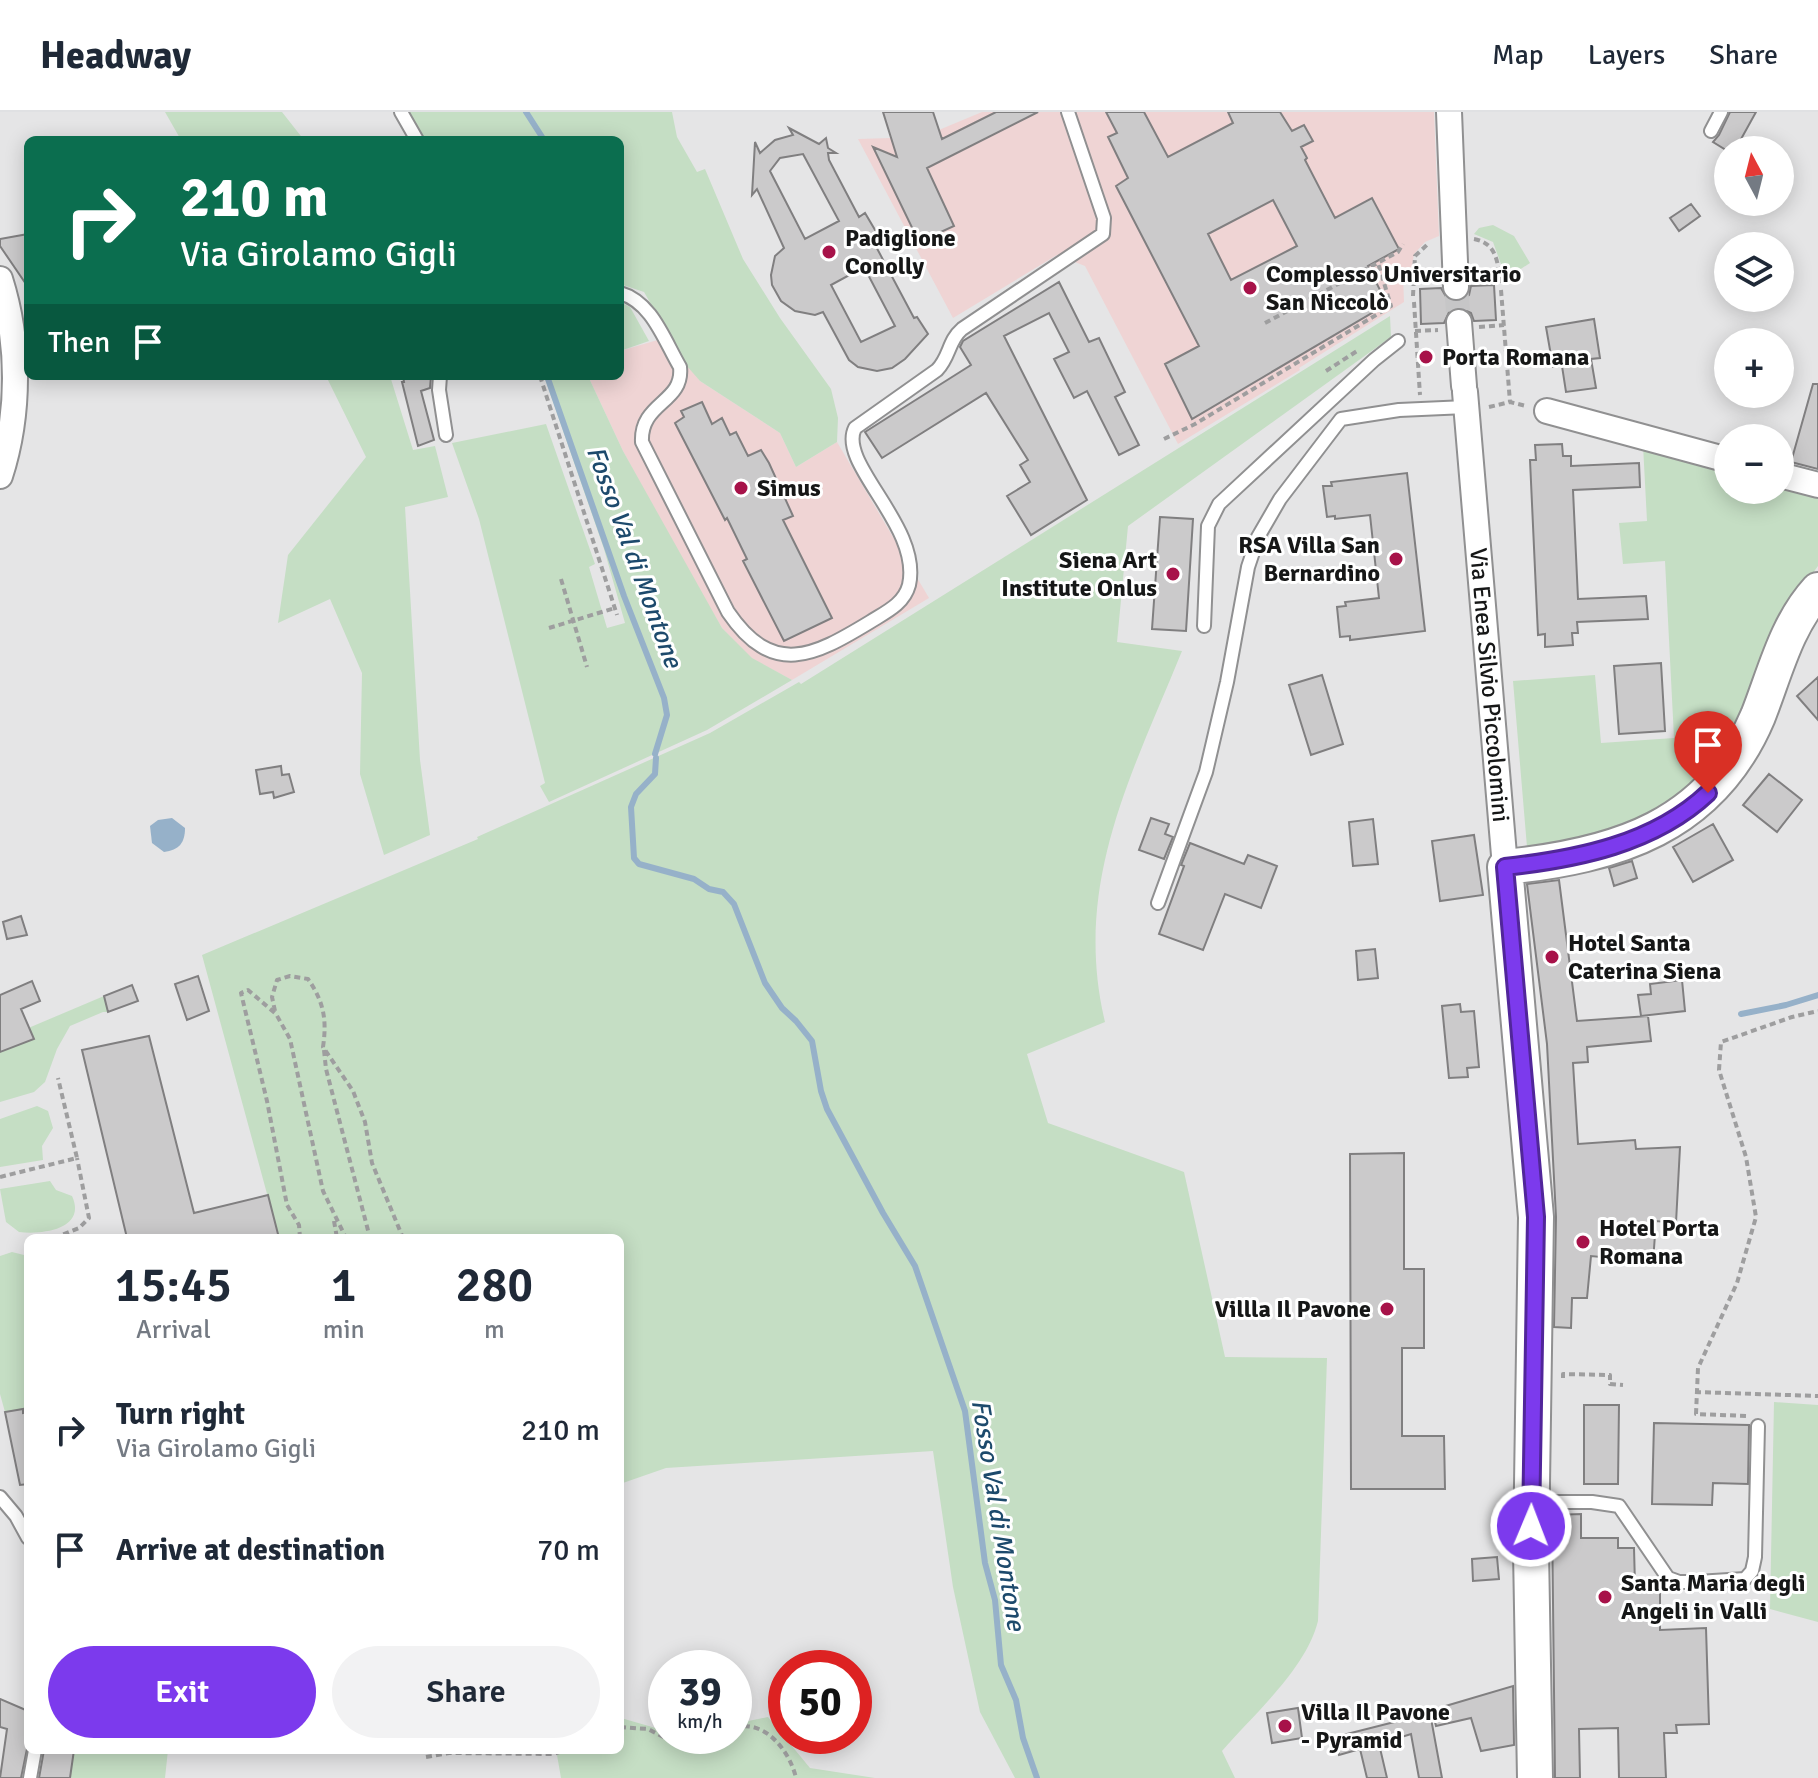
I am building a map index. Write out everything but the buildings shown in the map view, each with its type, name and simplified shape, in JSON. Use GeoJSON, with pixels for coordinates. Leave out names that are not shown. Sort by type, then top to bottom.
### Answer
{"type":"FeatureCollection","features":[{"type":"Feature","properties":{"kind":"main road"},"geometry":{"type":"LineString","coordinates":[[1505,867],[1562,859],[1619,844],[1667,823],[1696,804],[1719,781],[1738,754],[1758,716],[1796,619],[1818,590]]}},
{"type":"Feature","properties":{"kind":"main road","name":"Via Enea Silvio Piccolomini"},"geometry":{"type":"LineString","coordinates":[[1505,867],[1536,1217],[1532,1502],[1535,1778]]}},
{"type":"Feature","properties":{"kind":"street"},"geometry":{"type":"LineString","coordinates":[[1449,112],[1456,287]]}},
{"type":"Feature","properties":{"kind":"street"},"geometry":{"type":"LineString","coordinates":[[0,279],[8,311],[16,396],[0,476]]}},
{"type":"Feature","properties":{"kind":"street","name":"Via Enea Silvio Piccolomini"},"geometry":{"type":"LineString","coordinates":[[1459,322],[1471,398],[1505,867]]}},
{"type":"Feature","properties":{"kind":"street"},"geometry":{"type":"LineString","coordinates":[[1547,411],[1714,456]]}},
{"type":"Feature","properties":{"kind":"street"},"geometry":{"type":"LineString","coordinates":[[1794,478],[1816,484]]}},
{"type":"Feature","properties":{"kind":"lane"},"geometry":{"type":"LineString","coordinates":[[401,112],[415,136]]}},
{"type":"Feature","properties":{"kind":"lane"},"geometry":{"type":"LineString","coordinates":[[624,295],[641,302],[680,367],[677,389],[650,412],[643,427],[642,442],[721,598],[737,626],[769,649],[800,655],[821,650],[886,612],[904,597],[908,586],[910,561],[905,540],[856,459],[851,448],[852,433],[860,422],[940,368],[948,357],[952,338],[962,329],[1103,234],[1103,213],[1068,112]]}},
{"type":"Feature","properties":{"kind":"lane"},"geometry":{"type":"LineString","coordinates":[[1711,131],[1721,112]]}},
{"type":"Feature","properties":{"kind":"lane"},"geometry":{"type":"LineString","coordinates":[[1204,626],[1208,526],[1219,504],[1398,341]]}},
{"type":"Feature","properties":{"kind":"lane"},"geometry":{"type":"LineString","coordinates":[[440,380],[446,435]]}},
{"type":"Feature","properties":{"kind":"lane"},"geometry":{"type":"LineString","coordinates":[[1158,903],[1206,772],[1227,682],[1248,567],[1263,526],[1296,476],[1341,419],[1421,409],[1471,398]]}},
{"type":"Feature","properties":{"kind":"lane"},"geometry":{"type":"LineString","coordinates":[[1532,1502],[1592,1502],[1619,1506],[1668,1578],[1679,1582],[1742,1581],[1750,1576],[1755,1557],[1758,1426]]}},
{"type":"Feature","properties":{"kind":"lane"},"geometry":{"type":"LineString","coordinates":[[0,1497],[24,1531]]}},
{"type":"Feature","properties":{"kind":"lane"},"geometry":{"type":"LineString","coordinates":[[30,1778],[34,1754]]}},
{"type":"Feature","properties":{"kind":"path"},"geometry":{"type":"LineString","coordinates":[[1471,239],[1485,241],[1494,251],[1500,283]]}},
{"type":"Feature","properties":{"kind":"path"},"geometry":{"type":"LineString","coordinates":[[1421,409],[1413,299],[1415,256],[1429,243]]}},
{"type":"Feature","properties":{"kind":"path"},"geometry":{"type":"LineString","coordinates":[[1265,323],[1398,252],[1403,244]]}},
{"type":"Feature","properties":{"kind":"path"},"geometry":{"type":"LineString","coordinates":[[1164,439],[1195,424],[1391,306],[1378,263]]}},
{"type":"Feature","properties":{"kind":"path"},"geometry":{"type":"LineString","coordinates":[[1471,398],[1510,402],[1501,290]]}},
{"type":"Feature","properties":{"kind":"path"},"geometry":{"type":"LineString","coordinates":[[541,380],[617,615]]}},
{"type":"Feature","properties":{"kind":"path"},"geometry":{"type":"LineString","coordinates":[[561,579],[587,667]]}},
{"type":"Feature","properties":{"kind":"path"},"geometry":{"type":"LineString","coordinates":[[549,628],[615,608]]}},
{"type":"Feature","properties":{"kind":"path"},"geometry":{"type":"LineString","coordinates":[[344,1234],[323,1191],[290,1039],[276,1014],[272,997],[277,980],[290,976],[308,979],[321,997],[326,1023],[323,1047],[326,1069],[369,1234]]}},
{"type":"Feature","properties":{"kind":"path"},"geometry":{"type":"LineString","coordinates":[[276,1014],[248,990],[241,993],[267,1101],[287,1205],[299,1225],[300,1234]]}},
{"type":"Feature","properties":{"kind":"path"},"geometry":{"type":"LineString","coordinates":[[1758,1426],[1758,1416],[1696,1414],[1698,1368],[1737,1283],[1756,1217],[1746,1157],[1719,1070],[1721,1042],[1818,1011]]}},
{"type":"Feature","properties":{"kind":"path"},"geometry":{"type":"LineString","coordinates":[[323,1047],[353,1091],[365,1122],[372,1163],[401,1234]]}},
{"type":"Feature","properties":{"kind":"path"},"geometry":{"type":"LineString","coordinates":[[58,1078],[89,1218],[79,1228],[64,1234]]}},
{"type":"Feature","properties":{"kind":"path"},"geometry":{"type":"LineString","coordinates":[[0,1177],[77,1158]]}},
{"type":"Feature","properties":{"kind":"path"},"geometry":{"type":"LineString","coordinates":[[333,1213],[336,1234]]}},
{"type":"Feature","properties":{"kind":"path"},"geometry":{"type":"LineString","coordinates":[[1562,1387],[1563,1374],[1610,1375],[1610,1384],[1623,1385]]}},
{"type":"Feature","properties":{"kind":"path"},"geometry":{"type":"LineString","coordinates":[[1695,1392],[1818,1396]]}},
{"type":"Feature","properties":{"kind":"path"},"geometry":{"type":"LineString","coordinates":[[752,1726],[760,1728],[770,1736],[786,1755],[796,1778]]}},
{"type":"Feature","properties":{"kind":"path"},"geometry":{"type":"LineString","coordinates":[[624,1727],[648,1729]]}},
{"type":"Feature","properties":{"kind":"path"},"geometry":{"type":"LineString","coordinates":[[426,1757],[443,1754]]}},
{"type":"Feature","properties":{"kind":"shaded area","name":"Complesso Universitario San Niccolò"},"geometry":{"type":"Polygon","coordinates":[[[982,112],[1434,112],[1439,236],[1425,242],[1414,254],[1411,273],[1403,275],[1404,302],[1178,444],[1085,266],[1057,255],[953,318],[858,139],[922,137],[982,112]]]}},
{"type":"Feature","properties":{"kind":"shaded area"},"geometry":{"type":"Polygon","coordinates":[[[668,337],[700,381],[780,433],[796,467],[837,442],[929,598],[792,680],[751,658],[722,628],[679,555],[623,451],[590,380],[624,380],[624,350],[668,337]]]}},
{"type":"Feature","properties":{"kind":"green space"},"geometry":{"type":"Polygon","coordinates":[[[165,112],[282,112],[301,136],[179,136],[165,112]]]}},
{"type":"Feature","properties":{"kind":"green space"},"geometry":{"type":"Polygon","coordinates":[[[409,112],[672,112],[677,137],[697,172],[705,169],[743,259],[780,318],[831,389],[838,418],[837,442],[796,467],[780,433],[700,381],[686,365],[644,292],[624,285],[624,136],[423,136],[409,112]]]}},
{"type":"Feature","properties":{"kind":"green space"},"geometry":{"type":"Polygon","coordinates":[[[1493,225],[1514,236],[1530,263],[1510,276],[1509,267],[1502,267],[1493,242],[1474,234],[1479,228],[1493,225]]]}},
{"type":"Feature","properties":{"kind":"green space"},"geometry":{"type":"Polygon","coordinates":[[[624,304],[630,307],[649,341],[624,350],[624,304]]]}},
{"type":"Feature","properties":{"kind":"green space"},"geometry":{"type":"Polygon","coordinates":[[[1390,316],[1391,337],[1128,526],[1117,642],[1182,651],[1127,786],[1112,831],[1102,876],[1096,923],[1097,971],[1105,1022],[1027,1054],[1048,1123],[1184,1172],[1225,1357],[1327,1358],[1318,1621],[1312,1639],[1291,1673],[1222,1751],[1235,1778],[1015,1778],[980,1712],[953,1587],[933,1451],[666,1468],[624,1483],[624,1234],[278,1234],[202,955],[478,839],[710,733],[799,682],[801,684],[1390,316]]]}},
{"type":"Feature","properties":{"kind":"green space"},"geometry":{"type":"Polygon","coordinates":[[[328,380],[391,380],[413,450],[435,446],[448,497],[405,507],[420,760],[430,835],[384,855],[360,774],[362,673],[330,599],[278,623],[288,555],[366,457],[328,380]]]}},
{"type":"Feature","properties":{"kind":"green space"},"geometry":{"type":"Polygon","coordinates":[[[545,380],[590,380],[623,451],[722,628],[752,658],[792,680],[707,730],[549,802],[540,786],[545,783],[479,519],[452,443],[546,424],[595,564],[589,567],[607,628],[625,623],[604,549],[545,380]]]}},
{"type":"Feature","properties":{"kind":"green space"},"geometry":{"type":"Polygon","coordinates":[[[1643,445],[1714,464],[1714,504],[1794,504],[1794,487],[1818,493],[1818,566],[1791,603],[1731,745],[1684,798],[1588,841],[1527,847],[1513,681],[1595,675],[1601,743],[1674,738],[1665,561],[1623,564],[1619,523],[1647,521],[1643,445]]]}},
{"type":"Feature","properties":{"kind":"green space"},"geometry":{"type":"Polygon","coordinates":[[[104,996],[108,1012],[70,1026],[57,1049],[45,1082],[34,1092],[0,1102],[0,1040],[104,996]]]}},
{"type":"Feature","properties":{"kind":"green space"},"geometry":{"type":"Polygon","coordinates":[[[37,1106],[48,1111],[53,1128],[42,1146],[43,1160],[0,1167],[0,1119],[37,1106]]]}},
{"type":"Feature","properties":{"kind":"green space"},"geometry":{"type":"Polygon","coordinates":[[[50,1181],[56,1190],[72,1196],[75,1207],[68,1223],[50,1231],[29,1233],[19,1232],[6,1222],[0,1189],[50,1181]]]}},
{"type":"Feature","properties":{"kind":"green space"},"geometry":{"type":"Polygon","coordinates":[[[12,1252],[24,1255],[23,1413],[22,1409],[5,1412],[0,1394],[0,1256],[12,1252]]]}},
{"type":"Feature","properties":{"kind":"green space"},"geometry":{"type":"Polygon","coordinates":[[[1774,1402],[1818,1405],[1818,1622],[1770,1609],[1774,1402]]]}},
{"type":"Feature","properties":{"kind":"green space"},"geometry":{"type":"Polygon","coordinates":[[[768,1717],[768,1754],[798,1754],[810,1768],[875,1778],[561,1778],[559,1754],[624,1754],[624,1719],[648,1726],[648,1754],[752,1754],[752,1720],[768,1717]]]}},
{"type":"Feature","properties":{"kind":"green space"},"geometry":{"type":"Polygon","coordinates":[[[45,1754],[168,1754],[165,1778],[42,1778],[45,1754]]]}},
{"type":"Feature","properties":{"kind":"water"},"geometry":{"type":"Polygon","coordinates":[[[172,818],[185,828],[184,838],[174,850],[164,852],[152,843],[150,826],[158,820],[172,818]]]}},
{"type":"Feature","properties":{"kind":"waterway","name":"Fosso Val di Montone"},"geometry":{"type":"LineString","coordinates":[[526,112],[541,136]]}},
{"type":"Feature","properties":{"kind":"waterway","name":"Fosso Val di Montone"},"geometry":{"type":"LineString","coordinates":[[548,380],[624,596],[664,698],[667,715],[655,754]]}},
{"type":"Feature","properties":{"kind":"waterway","name":"Fosso Val di Montone"},"geometry":{"type":"LineString","coordinates":[[656,758],[655,774],[636,794],[631,807],[634,858],[639,864],[694,879],[709,889],[723,892],[734,904],[765,983],[782,1008],[812,1041],[827,1109],[915,1266],[965,1411],[985,1563],[995,1600],[1001,1665],[1016,1700],[1023,1738],[1037,1778]]}},
{"type":"Feature","properties":{"kind":"waterway"},"geometry":{"type":"LineString","coordinates":[[1741,1014],[1818,995]]}},
{"type":"Feature","properties":{"kind":"tunnel"},"geometry":{"type":"LineString","coordinates":[[1456,287],[1459,322]]}},
{"type":"Feature","properties":{"kind":"place","name":"Padiglione Conolly"},"geometry":{"type":"Point","coordinates":[829,252]}},
{"type":"Feature","properties":{"kind":"place","name":"Complesso Universitario San Niccolò"},"geometry":{"type":"Point","coordinates":[1250,288]}},
{"type":"Feature","properties":{"kind":"place","name":"Porta Romana"},"geometry":{"type":"Point","coordinates":[1426,357]}},
{"type":"Feature","properties":{"kind":"place","name":"Simus"},"geometry":{"type":"Point","coordinates":[741,488]}},
{"type":"Feature","properties":{"kind":"place","name":"RSA Villa San Bernardino"},"geometry":{"type":"Point","coordinates":[1396,559]}},
{"type":"Feature","properties":{"kind":"place","name":"Siena Art Institute Onlus"},"geometry":{"type":"Point","coordinates":[1173,574]}},
{"type":"Feature","properties":{"kind":"place","name":"Hotel Santa Caterina Siena"},"geometry":{"type":"Point","coordinates":[1552,957]}},
{"type":"Feature","properties":{"kind":"place","name":"Hotel Porta Romana"},"geometry":{"type":"Point","coordinates":[1583,1242]}},
{"type":"Feature","properties":{"kind":"place","name":"Villla Il Pavone"},"geometry":{"type":"Point","coordinates":[1387,1309]}},
{"type":"Feature","properties":{"kind":"place","name":"Santa Maria degli Angeli in Valli"},"geometry":{"type":"Point","coordinates":[1605,1597]}},
{"type":"Feature","properties":{"kind":"place","name":"Villa Il Pavone - Pyramid"},"geometry":{"type":"Point","coordinates":[1285,1726]}},
{"type":"Feature","properties":{"kind":"route"},"geometry":{"type":"LineString","coordinates":[[1531,1526],[1536,1217],[1505,867],[1586,854],[1629,841],[1682,814],[1708,793]]}}]}
